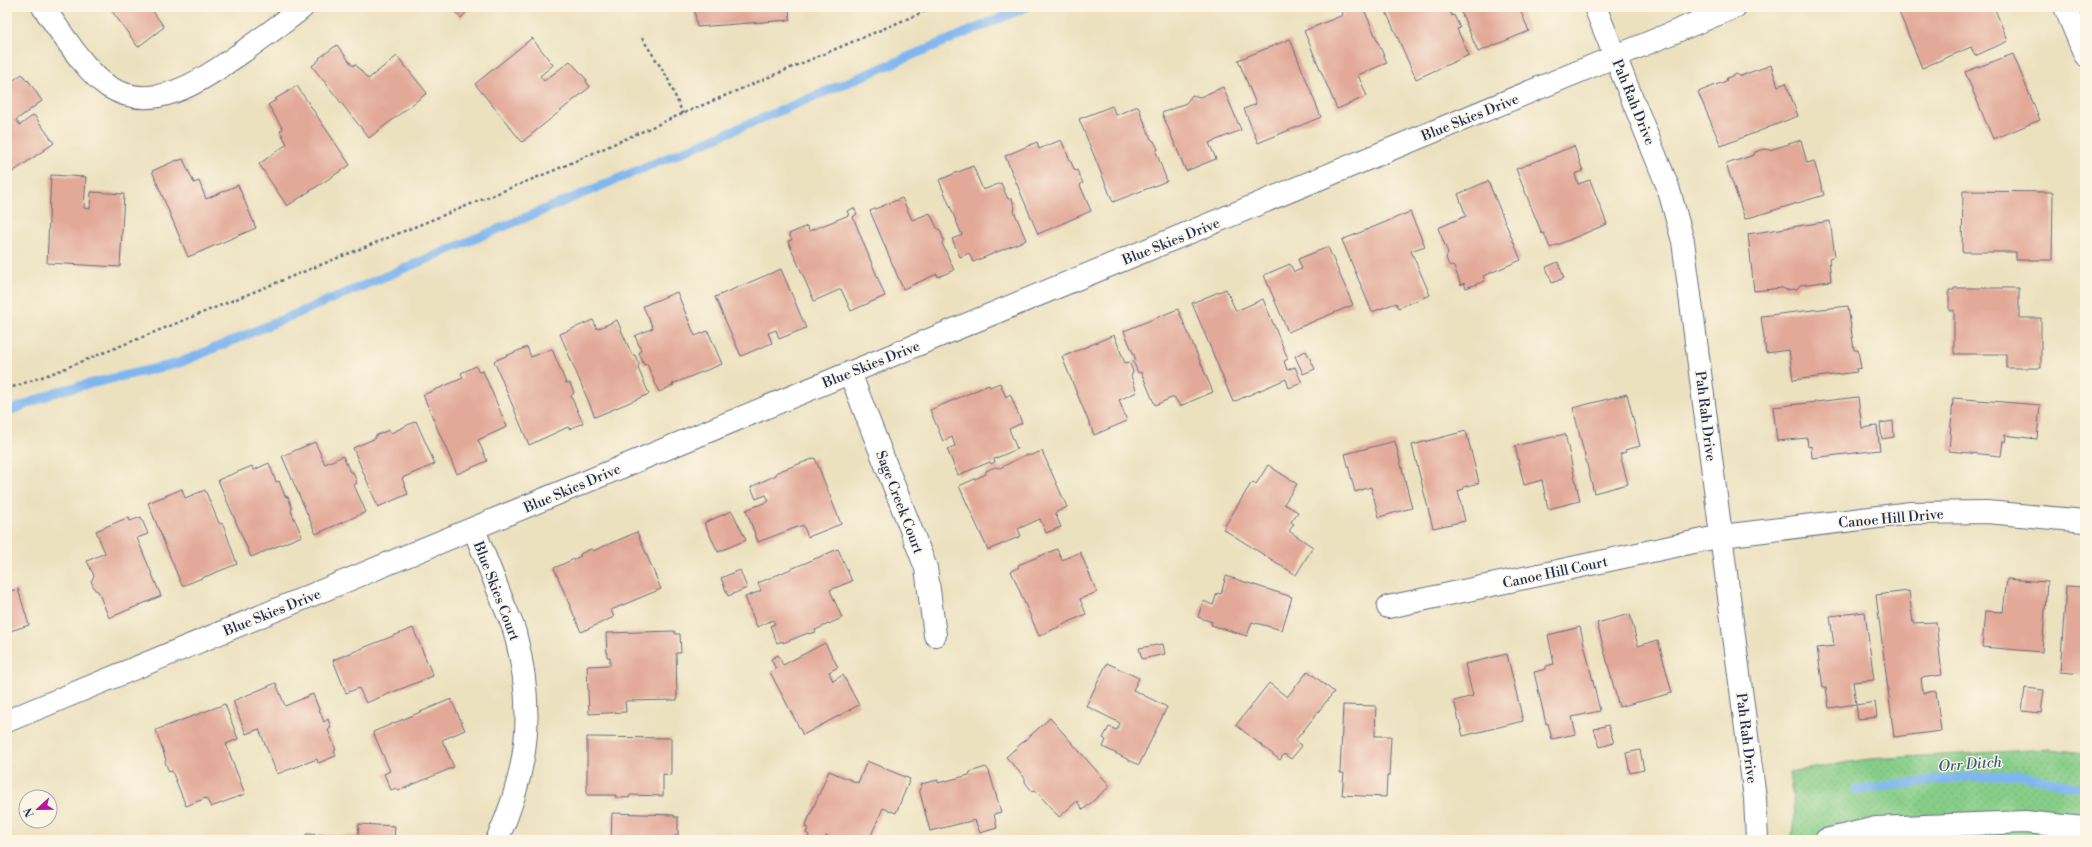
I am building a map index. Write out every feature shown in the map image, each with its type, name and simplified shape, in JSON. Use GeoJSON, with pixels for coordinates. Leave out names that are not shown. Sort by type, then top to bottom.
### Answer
{"type":"FeatureCollection","features":[{"type":"Feature","properties":{"kind":"street"},"geometry":{"type":"LineString","coordinates":[[43,7],[90,70],[109,86],[128,95],[150,97],[173,92],[200,81],[287,20],[302,7]]}},
{"type":"Feature","properties":{"kind":"street","name":"Pah Rah Drive"},"geometry":{"type":"LineString","coordinates":[[1595,7],[1668,187],[1683,241],[1755,798],[1757,840]]}},
{"type":"Feature","properties":{"kind":"street","name":"Blue Skies Drive"},"geometry":{"type":"LineString","coordinates":[[7,721],[1735,7]]}},
{"type":"Feature","properties":{"kind":"street"},"geometry":{"type":"LineString","coordinates":[[2065,7],[2085,55]]}},
{"type":"Feature","properties":{"kind":"street","name":"Sage Creek Court"},"geometry":{"type":"LineString","coordinates":[[850,373],[926,568],[935,635]]}},
{"type":"Feature","properties":{"kind":"street","name":"Canoe Hill Drive"},"geometry":{"type":"LineString","coordinates":[[1722,536],[1911,513],[1987,512],[2085,521]]}},
{"type":"Feature","properties":{"kind":"street","name":"Blue Skies Court"},"geometry":{"type":"LineString","coordinates":[[474,529],[515,632],[525,679],[527,724],[522,769],[510,810],[497,840]]}},
{"type":"Feature","properties":{"kind":"street","name":"Canoe Hill Court"},"geometry":{"type":"LineString","coordinates":[[1388,607],[1722,536]]}},
{"type":"Feature","properties":{"kind":"street"},"geometry":{"type":"LineString","coordinates":[[1826,840],[1876,828],[2025,822],[2085,828]]}},
{"type":"Feature","properties":{"kind":"path"},"geometry":{"type":"LineString","coordinates":[[7,389],[56,372],[556,170],[683,114],[935,7]]}},
{"type":"Feature","properties":{"kind":"path"},"geometry":{"type":"LineString","coordinates":[[642,38],[667,77],[683,114]]}},
{"type":"Feature","properties":{"kind":"green space"},"geometry":{"type":"Polygon","coordinates":[[[2050,749],[2085,753],[2085,840],[1791,840],[1795,815],[1789,772],[1869,759],[2050,749]]]}},
{"type":"Feature","properties":{"kind":"building"},"geometry":{"type":"Polygon","coordinates":[[[109,7],[150,7],[164,27],[138,47],[109,7]]]}},
{"type":"Feature","properties":{"kind":"building"},"geometry":{"type":"Polygon","coordinates":[[[449,7],[471,7],[461,18],[449,7]]]}},
{"type":"Feature","properties":{"kind":"building"},"geometry":{"type":"Polygon","coordinates":[[[694,7],[789,7],[790,20],[697,27],[694,7]]]}},
{"type":"Feature","properties":{"kind":"building"},"geometry":{"type":"Polygon","coordinates":[[[1347,7],[1363,7],[1387,63],[1358,75],[1367,96],[1337,109],[1304,31],[1343,15],[1341,9],[1347,7]]]}},
{"type":"Feature","properties":{"kind":"building"},"geometry":{"type":"Polygon","coordinates":[[[1384,7],[1448,7],[1452,16],[1454,15],[1460,28],[1457,29],[1469,55],[1416,79],[1384,7]]]}},
{"type":"Feature","properties":{"kind":"building"},"geometry":{"type":"Polygon","coordinates":[[[1459,7],[1519,7],[1529,31],[1478,52],[1459,7]]]}},
{"type":"Feature","properties":{"kind":"building"},"geometry":{"type":"Polygon","coordinates":[[[1911,7],[1994,7],[2008,41],[1975,56],[1971,47],[1922,68],[1899,12],[1911,7]]]}},
{"type":"Feature","properties":{"kind":"building"},"geometry":{"type":"Polygon","coordinates":[[[532,38],[553,65],[540,76],[544,81],[570,61],[587,80],[586,81],[590,87],[522,142],[475,84],[532,38]]]}},
{"type":"Feature","properties":{"kind":"building"},"geometry":{"type":"Polygon","coordinates":[[[1290,39],[1321,117],[1258,143],[1244,109],[1256,104],[1238,60],[1290,39]]]}},
{"type":"Feature","properties":{"kind":"building"},"geometry":{"type":"Polygon","coordinates":[[[337,45],[353,66],[355,64],[368,79],[397,56],[427,93],[369,138],[312,66],[320,59],[319,58],[337,45]]]}},
{"type":"Feature","properties":{"kind":"building"},"geometry":{"type":"Polygon","coordinates":[[[2013,54],[2040,120],[1993,139],[1965,72],[2013,54]]]}},
{"type":"Feature","properties":{"kind":"building"},"geometry":{"type":"Polygon","coordinates":[[[1771,65],[1778,86],[1786,83],[1798,116],[1721,146],[1698,92],[1726,81],[1727,78],[1736,74],[1740,76],[1771,65]]]}},
{"type":"Feature","properties":{"kind":"building"},"geometry":{"type":"Polygon","coordinates":[[[22,74],[27,81],[28,80],[42,101],[16,120],[20,125],[34,115],[54,143],[7,176],[7,85],[22,74]]]}},
{"type":"Feature","properties":{"kind":"building"},"geometry":{"type":"Polygon","coordinates":[[[297,86],[350,165],[287,206],[259,164],[287,144],[280,131],[283,129],[268,105],[297,86]]]}},
{"type":"Feature","properties":{"kind":"building"},"geometry":{"type":"Polygon","coordinates":[[[1223,87],[1241,130],[1209,143],[1216,159],[1186,171],[1162,113],[1186,103],[1192,95],[1200,97],[1223,87]]]}},
{"type":"Feature","properties":{"kind":"building"},"geometry":{"type":"Polygon","coordinates":[[[1112,106],[1116,115],[1138,106],[1151,139],[1154,141],[1158,149],[1156,152],[1167,181],[1113,202],[1079,119],[1112,106]]]}},
{"type":"Feature","properties":{"kind":"building"},"geometry":{"type":"Polygon","coordinates":[[[1061,140],[1075,171],[1077,170],[1083,183],[1080,185],[1091,211],[1038,234],[1005,156],[1037,142],[1039,149],[1061,140]]]}},
{"type":"Feature","properties":{"kind":"building"},"geometry":{"type":"Polygon","coordinates":[[[1801,140],[1807,163],[1814,161],[1824,195],[1745,219],[1726,164],[1754,155],[1755,152],[1765,149],[1770,150],[1801,140]]]}},
{"type":"Feature","properties":{"kind":"building"},"geometry":{"type":"Polygon","coordinates":[[[1574,146],[1583,171],[1575,174],[1578,184],[1590,180],[1607,224],[1550,248],[1544,233],[1542,234],[1516,169],[1574,146]]]}},
{"type":"Feature","properties":{"kind":"building"},"geometry":{"type":"Polygon","coordinates":[[[183,159],[194,183],[199,181],[206,199],[238,185],[256,228],[188,257],[152,171],[177,160],[183,159]]]}},
{"type":"Feature","properties":{"kind":"building"},"geometry":{"type":"Polygon","coordinates":[[[973,166],[983,190],[1001,183],[1008,199],[1012,199],[1015,208],[1014,211],[1026,240],[973,262],[969,253],[960,257],[952,239],[962,235],[939,180],[973,166]]]}},
{"type":"Feature","properties":{"kind":"building"},"geometry":{"type":"Polygon","coordinates":[[[51,175],[86,177],[84,208],[90,209],[91,192],[124,194],[120,267],[47,263],[51,175]]]}},
{"type":"Feature","properties":{"kind":"building"},"geometry":{"type":"Polygon","coordinates":[[[1488,181],[1521,260],[1483,276],[1485,281],[1466,288],[1464,283],[1461,285],[1454,267],[1449,265],[1446,258],[1448,253],[1438,228],[1466,216],[1458,194],[1488,181]]]}},
{"type":"Feature","properties":{"kind":"building"},"geometry":{"type":"Polygon","coordinates":[[[1963,191],[2053,192],[2052,260],[2016,260],[2016,252],[1962,252],[1963,191]]]}},
{"type":"Feature","properties":{"kind":"building"},"geometry":{"type":"Polygon","coordinates":[[[902,198],[912,220],[930,213],[937,228],[940,230],[944,240],[942,243],[954,270],[938,277],[937,274],[903,289],[870,211],[902,198]]]}},
{"type":"Feature","properties":{"kind":"building"},"geometry":{"type":"Polygon","coordinates":[[[854,208],[857,214],[853,217],[885,296],[851,311],[841,289],[814,301],[788,241],[792,240],[789,234],[807,226],[809,231],[849,215],[847,211],[854,208]]]}},
{"type":"Feature","properties":{"kind":"building"},"geometry":{"type":"Polygon","coordinates":[[[1410,212],[1425,246],[1411,251],[1430,295],[1398,308],[1396,303],[1372,312],[1342,240],[1410,212]]]}},
{"type":"Feature","properties":{"kind":"building"},"geometry":{"type":"Polygon","coordinates":[[[1830,221],[1835,256],[1829,258],[1831,281],[1800,285],[1797,289],[1787,290],[1782,288],[1754,291],[1748,234],[1830,221]]]}},
{"type":"Feature","properties":{"kind":"building"},"geometry":{"type":"Polygon","coordinates":[[[1328,247],[1353,305],[1288,332],[1264,275],[1290,264],[1294,272],[1302,269],[1298,259],[1328,247]]]}},
{"type":"Feature","properties":{"kind":"building"},"geometry":{"type":"Polygon","coordinates":[[[1558,262],[1564,278],[1552,283],[1546,267],[1558,262]]]}},
{"type":"Feature","properties":{"kind":"building"},"geometry":{"type":"Polygon","coordinates":[[[781,269],[806,328],[779,339],[776,330],[768,333],[772,343],[741,356],[715,297],[781,269]]]}},
{"type":"Feature","properties":{"kind":"building"},"geometry":{"type":"Polygon","coordinates":[[[1954,288],[2019,288],[2019,318],[2041,318],[2041,368],[2006,368],[2006,354],[1954,354],[1954,310],[1949,310],[1949,290],[1954,290],[1954,288]]]}},
{"type":"Feature","properties":{"kind":"building"},"geometry":{"type":"Polygon","coordinates":[[[1226,289],[1236,311],[1263,299],[1288,359],[1284,361],[1287,370],[1295,367],[1302,383],[1289,388],[1286,379],[1233,402],[1192,303],[1226,289]]]}},
{"type":"Feature","properties":{"kind":"building"},"geometry":{"type":"Polygon","coordinates":[[[677,292],[695,336],[708,331],[722,364],[672,384],[674,385],[659,392],[647,364],[644,365],[639,353],[641,350],[635,336],[653,328],[643,306],[677,292]]]}},
{"type":"Feature","properties":{"kind":"building"},"geometry":{"type":"Polygon","coordinates":[[[1848,306],[1854,350],[1858,350],[1861,368],[1856,369],[1857,372],[1793,380],[1789,350],[1766,353],[1761,316],[1848,306]]]}},
{"type":"Feature","properties":{"kind":"building"},"geometry":{"type":"Polygon","coordinates":[[[1178,309],[1213,392],[1180,406],[1174,397],[1155,405],[1141,372],[1138,373],[1133,361],[1136,360],[1124,331],[1178,309]]]}},
{"type":"Feature","properties":{"kind":"building"},"geometry":{"type":"Polygon","coordinates":[[[593,320],[597,329],[617,320],[632,355],[635,355],[639,364],[638,368],[649,394],[595,417],[560,334],[593,320]]]}},
{"type":"Feature","properties":{"kind":"building"},"geometry":{"type":"Polygon","coordinates":[[[1114,335],[1125,363],[1129,362],[1133,372],[1131,376],[1137,392],[1119,400],[1127,421],[1094,435],[1062,357],[1114,335]]]}},
{"type":"Feature","properties":{"kind":"building"},"geometry":{"type":"Polygon","coordinates":[[[527,347],[531,357],[552,349],[566,383],[570,383],[574,393],[571,396],[583,423],[569,429],[568,427],[529,445],[494,361],[527,347]]]}},
{"type":"Feature","properties":{"kind":"building"},"geometry":{"type":"Polygon","coordinates":[[[1306,351],[1315,369],[1303,374],[1295,356],[1306,351]]]}},
{"type":"Feature","properties":{"kind":"building"},"geometry":{"type":"Polygon","coordinates":[[[476,366],[479,372],[483,371],[507,427],[478,440],[487,461],[457,474],[423,395],[463,378],[461,373],[476,366]]]}},
{"type":"Feature","properties":{"kind":"building"},"geometry":{"type":"Polygon","coordinates":[[[1000,383],[1006,397],[1010,394],[1022,423],[1009,429],[1017,449],[994,459],[995,462],[991,464],[990,462],[958,475],[947,449],[955,446],[952,437],[943,441],[930,410],[989,385],[990,387],[1000,383]]]}},
{"type":"Feature","properties":{"kind":"building"},"geometry":{"type":"Polygon","coordinates":[[[1627,394],[1640,446],[1625,450],[1626,452],[1620,454],[1628,484],[1594,493],[1573,408],[1627,394]]]}},
{"type":"Feature","properties":{"kind":"building"},"geometry":{"type":"Polygon","coordinates":[[[1858,397],[1862,428],[1877,426],[1880,450],[1812,458],[1811,446],[1808,447],[1807,438],[1777,441],[1773,407],[1858,397]]]}},
{"type":"Feature","properties":{"kind":"building"},"geometry":{"type":"Polygon","coordinates":[[[1953,398],[2040,405],[2037,439],[2004,435],[2006,438],[2005,442],[2003,441],[2001,456],[1949,451],[1953,398]]]}},
{"type":"Feature","properties":{"kind":"building"},"geometry":{"type":"Polygon","coordinates":[[[416,421],[435,464],[402,478],[408,494],[378,507],[353,448],[376,438],[375,436],[389,430],[391,433],[416,421]]]}},
{"type":"Feature","properties":{"kind":"building"},"geometry":{"type":"Polygon","coordinates":[[[1893,421],[1894,437],[1882,439],[1880,423],[1893,421]]]}},
{"type":"Feature","properties":{"kind":"building"},"geometry":{"type":"Polygon","coordinates":[[[1466,431],[1479,483],[1463,487],[1464,489],[1458,491],[1465,521],[1433,528],[1412,445],[1466,431]]]}},
{"type":"Feature","properties":{"kind":"building"},"geometry":{"type":"Polygon","coordinates":[[[1565,434],[1580,501],[1548,509],[1542,480],[1524,485],[1515,446],[1565,434]]]}},
{"type":"Feature","properties":{"kind":"building"},"geometry":{"type":"Polygon","coordinates":[[[1395,441],[1412,508],[1379,517],[1371,487],[1355,492],[1345,454],[1395,441]]]}},
{"type":"Feature","properties":{"kind":"building"},"geometry":{"type":"Polygon","coordinates":[[[315,442],[325,464],[343,456],[350,472],[353,472],[357,483],[354,485],[366,512],[316,534],[282,456],[315,442]]]}},
{"type":"Feature","properties":{"kind":"building"},"geometry":{"type":"Polygon","coordinates":[[[1042,451],[1067,507],[1055,513],[1061,527],[1046,533],[1040,519],[1018,529],[1021,536],[988,550],[959,486],[986,474],[986,471],[995,467],[1000,468],[1025,455],[1031,455],[1042,451]]]}},
{"type":"Feature","properties":{"kind":"building"},"geometry":{"type":"Polygon","coordinates":[[[815,458],[841,524],[808,537],[803,525],[758,542],[746,510],[769,501],[766,495],[756,499],[751,487],[776,475],[777,472],[815,458]]]}},
{"type":"Feature","properties":{"kind":"building"},"geometry":{"type":"Polygon","coordinates":[[[269,463],[276,482],[279,481],[285,496],[288,497],[292,508],[291,511],[302,536],[251,557],[218,480],[252,466],[254,470],[269,463]]]}},
{"type":"Feature","properties":{"kind":"building"},"geometry":{"type":"Polygon","coordinates":[[[1268,465],[1297,484],[1284,504],[1298,512],[1291,522],[1294,524],[1289,531],[1313,547],[1296,575],[1223,529],[1250,485],[1253,482],[1256,484],[1268,465]]]}},
{"type":"Feature","properties":{"kind":"building"},"geometry":{"type":"Polygon","coordinates":[[[182,489],[185,498],[205,490],[219,523],[223,524],[237,564],[182,586],[148,503],[182,489]]]}},
{"type":"Feature","properties":{"kind":"building"},"geometry":{"type":"Polygon","coordinates":[[[732,511],[746,540],[718,552],[704,523],[732,511]]]}},
{"type":"Feature","properties":{"kind":"building"},"geometry":{"type":"Polygon","coordinates":[[[129,517],[130,521],[141,517],[148,534],[137,538],[161,596],[109,618],[98,591],[95,590],[91,581],[94,576],[87,561],[105,553],[96,531],[129,517]]]}},
{"type":"Feature","properties":{"kind":"building"},"geometry":{"type":"Polygon","coordinates":[[[637,532],[661,589],[611,610],[614,617],[581,632],[554,568],[581,556],[580,554],[591,549],[593,551],[637,532]]]}},
{"type":"Feature","properties":{"kind":"building"},"geometry":{"type":"Polygon","coordinates":[[[838,549],[852,581],[830,590],[842,618],[815,630],[816,632],[808,633],[783,643],[783,641],[777,643],[770,626],[775,624],[773,620],[757,627],[745,597],[761,591],[758,583],[838,549]]]}},
{"type":"Feature","properties":{"kind":"building"},"geometry":{"type":"Polygon","coordinates":[[[1057,549],[1062,560],[1080,552],[1097,592],[1080,599],[1086,614],[1039,636],[1011,571],[1019,567],[1018,565],[1057,549]]]}},
{"type":"Feature","properties":{"kind":"building"},"geometry":{"type":"Polygon","coordinates":[[[740,570],[747,588],[728,596],[721,578],[740,570]]]}},
{"type":"Feature","properties":{"kind":"building"},"geometry":{"type":"Polygon","coordinates":[[[1226,576],[1292,597],[1282,630],[1252,622],[1247,636],[1211,625],[1212,622],[1198,617],[1203,601],[1213,605],[1217,593],[1221,594],[1226,576]]]}},
{"type":"Feature","properties":{"kind":"building"},"geometry":{"type":"Polygon","coordinates":[[[2007,579],[2047,582],[2042,652],[1982,647],[1985,611],[2003,612],[2007,579]]]}},
{"type":"Feature","properties":{"kind":"building"},"geometry":{"type":"Polygon","coordinates":[[[2066,586],[2085,587],[2085,674],[2060,672],[2066,586]]]}},
{"type":"Feature","properties":{"kind":"building"},"geometry":{"type":"Polygon","coordinates":[[[18,589],[29,625],[7,632],[7,592],[18,589]]]}},
{"type":"Feature","properties":{"kind":"building"},"geometry":{"type":"Polygon","coordinates":[[[1909,591],[1913,623],[1936,622],[1942,675],[1921,678],[1923,693],[1936,691],[1941,731],[1894,737],[1876,595],[1909,591]]]}},
{"type":"Feature","properties":{"kind":"building"},"geometry":{"type":"Polygon","coordinates":[[[1865,612],[1874,680],[1853,682],[1856,704],[1829,708],[1826,687],[1823,687],[1817,648],[1834,646],[1830,616],[1865,612]]]}},
{"type":"Feature","properties":{"kind":"building"},"geometry":{"type":"Polygon","coordinates":[[[1630,614],[1638,646],[1658,640],[1672,693],[1619,707],[1597,623],[1630,614]]]}},
{"type":"Feature","properties":{"kind":"building"},"geometry":{"type":"Polygon","coordinates":[[[1580,627],[1600,711],[1572,717],[1576,734],[1552,739],[1548,723],[1546,724],[1534,672],[1546,669],[1546,666],[1554,664],[1548,635],[1580,627]]]}},
{"type":"Feature","properties":{"kind":"building"},"geometry":{"type":"Polygon","coordinates":[[[413,628],[433,676],[366,703],[359,688],[346,693],[333,660],[413,628]]]}},
{"type":"Feature","properties":{"kind":"building"},"geometry":{"type":"Polygon","coordinates":[[[675,631],[675,634],[680,634],[681,653],[676,653],[677,700],[625,701],[626,712],[589,714],[587,666],[610,665],[610,657],[607,657],[606,633],[675,631]]]}},
{"type":"Feature","properties":{"kind":"building"},"geometry":{"type":"Polygon","coordinates":[[[825,643],[838,667],[829,672],[833,681],[843,675],[859,705],[803,735],[770,672],[776,669],[771,659],[778,655],[783,665],[825,643]]]}},
{"type":"Feature","properties":{"kind":"building"},"geometry":{"type":"Polygon","coordinates":[[[1163,644],[1165,654],[1142,659],[1139,648],[1163,644]]]}},
{"type":"Feature","properties":{"kind":"building"},"geometry":{"type":"Polygon","coordinates":[[[1507,654],[1523,721],[1463,736],[1454,701],[1473,696],[1465,664],[1507,654]]]}},
{"type":"Feature","properties":{"kind":"building"},"geometry":{"type":"Polygon","coordinates":[[[1107,663],[1139,678],[1133,690],[1167,707],[1139,765],[1103,747],[1106,740],[1103,738],[1109,727],[1117,730],[1120,723],[1086,706],[1107,663]]]}},
{"type":"Feature","properties":{"kind":"building"},"geometry":{"type":"Polygon","coordinates":[[[1308,671],[1334,692],[1295,741],[1302,746],[1291,759],[1284,754],[1280,760],[1236,725],[1269,683],[1287,697],[1308,671]]]}},
{"type":"Feature","properties":{"kind":"building"},"geometry":{"type":"Polygon","coordinates":[[[276,683],[285,706],[313,694],[324,722],[328,719],[331,728],[328,730],[336,750],[334,751],[336,756],[318,763],[317,759],[277,774],[259,729],[246,734],[233,701],[276,683]]]}},
{"type":"Feature","properties":{"kind":"building"},"geometry":{"type":"Polygon","coordinates":[[[2025,688],[2044,690],[2041,713],[2022,711],[2025,688]]]}},
{"type":"Feature","properties":{"kind":"building"},"geometry":{"type":"Polygon","coordinates":[[[451,699],[465,730],[442,740],[454,767],[398,791],[396,788],[391,790],[384,774],[390,771],[373,732],[451,699]]]}},
{"type":"Feature","properties":{"kind":"building"},"geometry":{"type":"Polygon","coordinates":[[[1875,702],[1877,717],[1858,719],[1856,705],[1875,702]]]}},
{"type":"Feature","properties":{"kind":"building"},"geometry":{"type":"Polygon","coordinates":[[[225,704],[238,739],[226,744],[245,794],[211,807],[206,798],[186,806],[172,771],[169,772],[165,762],[166,760],[156,730],[225,704]]]}},
{"type":"Feature","properties":{"kind":"building"},"geometry":{"type":"Polygon","coordinates":[[[1343,705],[1376,706],[1375,736],[1391,736],[1389,776],[1387,776],[1386,797],[1342,795],[1344,773],[1340,773],[1343,705]]]}},
{"type":"Feature","properties":{"kind":"building"},"geometry":{"type":"Polygon","coordinates":[[[1050,718],[1110,786],[1083,810],[1077,801],[1059,817],[1035,790],[1032,791],[1025,782],[1025,778],[1006,757],[1050,718]]]}},
{"type":"Feature","properties":{"kind":"building"},"geometry":{"type":"Polygon","coordinates":[[[1608,725],[1614,743],[1600,747],[1594,729],[1608,725]]]}},
{"type":"Feature","properties":{"kind":"building"},"geometry":{"type":"Polygon","coordinates":[[[587,737],[671,738],[671,775],[663,774],[663,796],[630,795],[629,798],[615,797],[616,795],[587,795],[587,737]]]}},
{"type":"Feature","properties":{"kind":"building"},"geometry":{"type":"Polygon","coordinates":[[[1640,750],[1644,770],[1630,773],[1626,753],[1640,750]]]}},
{"type":"Feature","properties":{"kind":"building"},"geometry":{"type":"Polygon","coordinates":[[[867,761],[910,779],[896,813],[883,808],[869,840],[834,840],[826,836],[824,840],[807,840],[809,835],[806,833],[808,828],[805,827],[829,771],[858,783],[867,761]]]}},
{"type":"Feature","properties":{"kind":"building"},"geometry":{"type":"Polygon","coordinates":[[[986,767],[989,771],[1001,812],[994,814],[997,828],[980,833],[975,820],[930,831],[919,789],[922,787],[921,784],[938,780],[938,783],[969,775],[970,772],[986,767]]]}},
{"type":"Feature","properties":{"kind":"building"},"geometry":{"type":"Polygon","coordinates":[[[612,813],[674,815],[674,817],[678,817],[678,836],[674,836],[674,840],[611,840],[612,813]]]}},
{"type":"Feature","properties":{"kind":"building"},"geometry":{"type":"Polygon","coordinates":[[[359,824],[395,826],[394,840],[306,840],[306,834],[358,836],[359,824]]]}},
{"type":"Feature","properties":{"kind":"waterway"},"geometry":{"type":"LineString","coordinates":[[7,412],[59,391],[179,363],[1027,7]]}},
{"type":"Feature","properties":{"kind":"waterway","name":"Orr Ditch"},"geometry":{"type":"LineString","coordinates":[[1856,790],[1943,779],[2017,774],[2085,789]]}}]}
